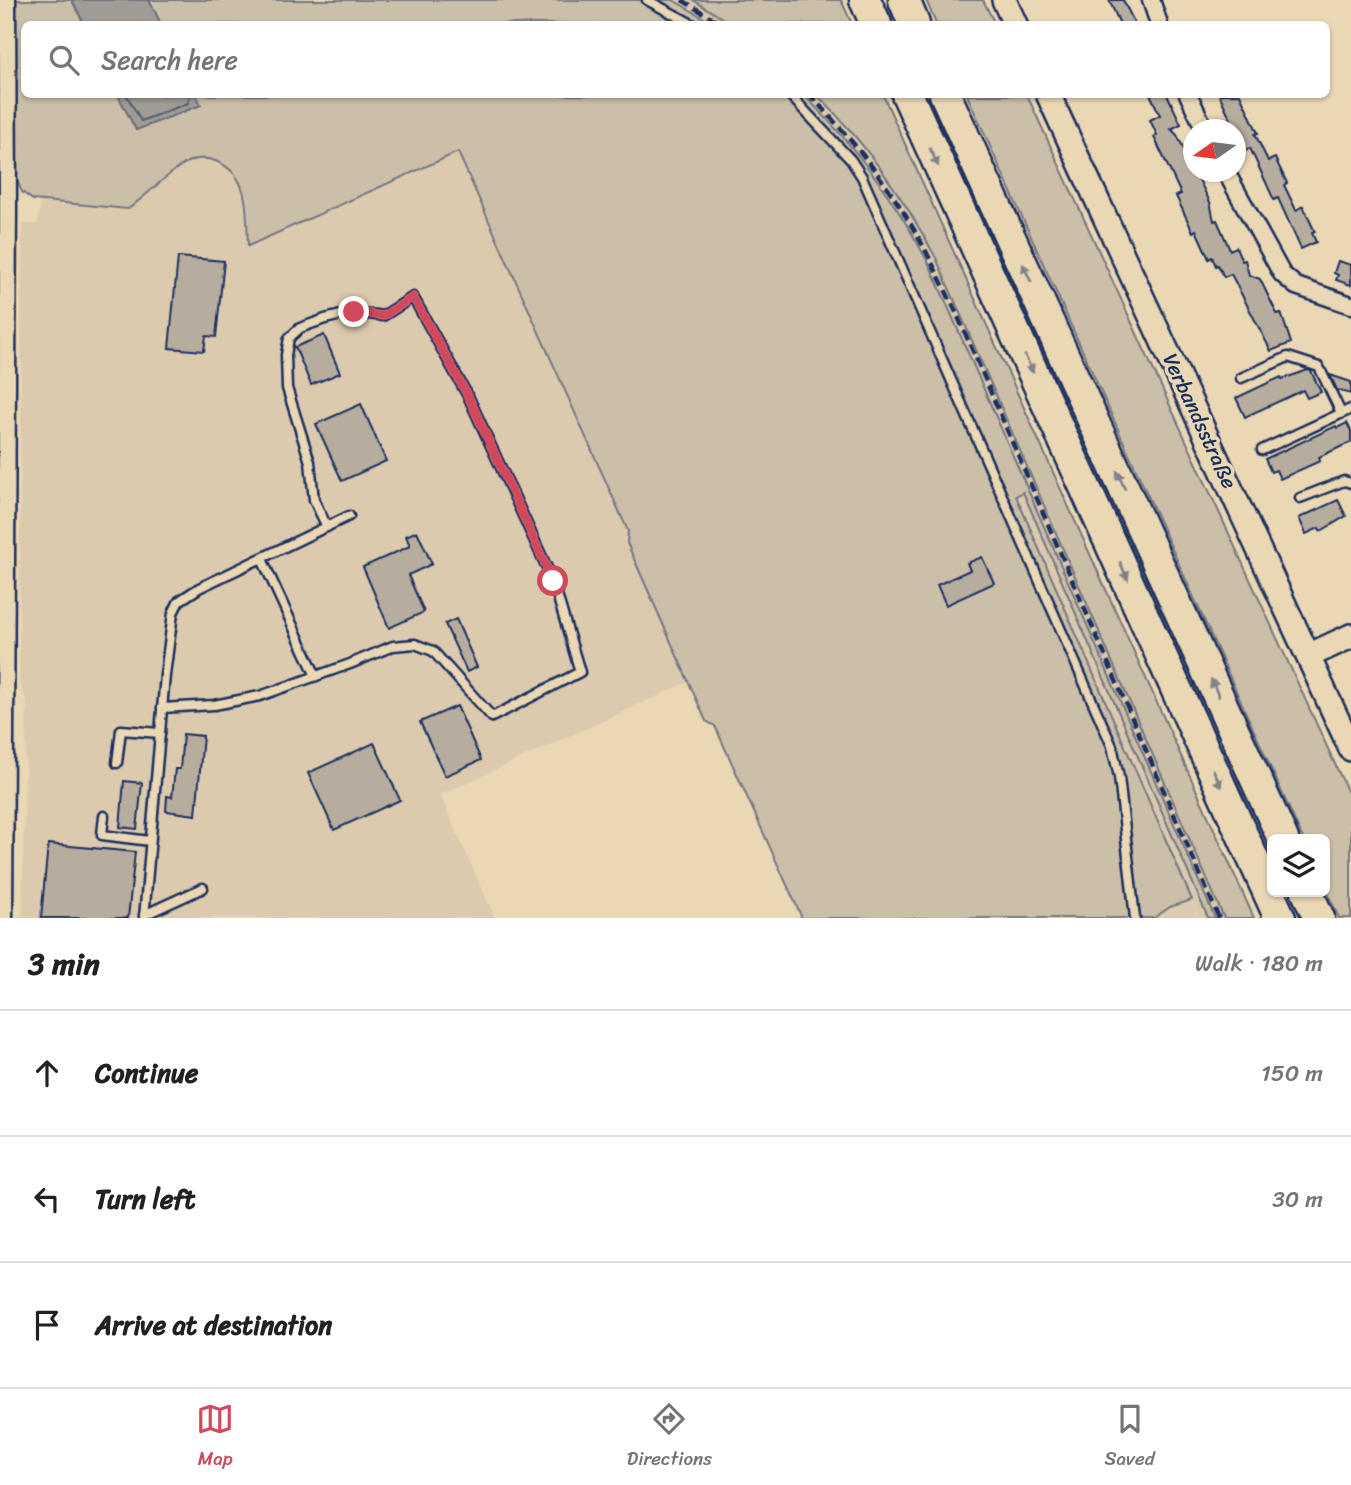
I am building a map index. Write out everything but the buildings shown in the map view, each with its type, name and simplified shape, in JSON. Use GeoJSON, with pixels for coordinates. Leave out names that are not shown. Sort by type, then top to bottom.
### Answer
{"type":"FeatureCollection","features":[{"type":"Feature","properties":{"kind":"highway"},"geometry":{"type":"LineString","coordinates":[[865,0],[875,21]]}},
{"type":"Feature","properties":{"kind":"highway"},"geometry":{"type":"LineString","coordinates":[[904,0],[913,21]]}},
{"type":"Feature","properties":{"kind":"highway"},"geometry":{"type":"LineString","coordinates":[[909,98],[1280,918]]}},
{"type":"Feature","properties":{"kind":"highway"},"geometry":{"type":"LineString","coordinates":[[948,98],[1281,834]]}},
{"type":"Feature","properties":{"kind":"highway"},"geometry":{"type":"LineString","coordinates":[[1309,897],[1319,918]]}},
{"type":"Feature","properties":{"kind":"main road"},"geometry":{"type":"LineString","coordinates":[[1004,0],[1014,21]]}},
{"type":"Feature","properties":{"kind":"main road","name":"Verbandsstraße"},"geometry":{"type":"LineString","coordinates":[[1050,98],[1351,749]]}},
{"type":"Feature","properties":{"kind":"main road"},"geometry":{"type":"LineString","coordinates":[[1308,656],[1351,636]]}},
{"type":"Feature","properties":{"kind":"street"},"geometry":{"type":"LineString","coordinates":[[4,918],[7,0]]}},
{"type":"Feature","properties":{"kind":"street"},"geometry":{"type":"LineString","coordinates":[[1151,0],[1158,21]]}},
{"type":"Feature","properties":{"kind":"street"},"geometry":{"type":"LineString","coordinates":[[1190,98],[1200,119]]}},
{"type":"Feature","properties":{"kind":"street"},"geometry":{"type":"LineString","coordinates":[[1231,182],[1282,274],[1296,286],[1351,305]]}},
{"type":"Feature","properties":{"kind":"lane"},"geometry":{"type":"LineString","coordinates":[[647,0],[686,21]]}},
{"type":"Feature","properties":{"kind":"lane"},"geometry":{"type":"LineString","coordinates":[[793,98],[851,160],[862,177],[1112,746],[1119,777],[1135,918]]}},
{"type":"Feature","properties":{"kind":"lane"},"geometry":{"type":"LineString","coordinates":[[162,708],[214,705],[260,696],[393,646],[415,644],[433,651],[492,717],[580,672],[553,581],[469,398],[413,297],[383,316],[354,312],[325,318],[300,328],[289,338],[286,355],[287,388],[310,461],[314,500],[327,527]]}},
{"type":"Feature","properties":{"kind":"lane"},"geometry":{"type":"LineString","coordinates":[[1241,378],[1288,356],[1319,367],[1341,414]]}},
{"type":"Feature","properties":{"kind":"lane"},"geometry":{"type":"LineString","coordinates":[[1262,450],[1351,410]]}},
{"type":"Feature","properties":{"kind":"lane"},"geometry":{"type":"LineString","coordinates":[[1300,498],[1344,481],[1351,483]]}},
{"type":"Feature","properties":{"kind":"lane"},"geometry":{"type":"LineString","coordinates":[[144,917],[162,708],[173,613],[179,601],[199,588],[349,516]]}},
{"type":"Feature","properties":{"kind":"lane"},"geometry":{"type":"LineString","coordinates":[[262,559],[316,676]]}},
{"type":"Feature","properties":{"kind":"lane"},"geometry":{"type":"LineString","coordinates":[[117,763],[121,730],[160,733]]}},
{"type":"Feature","properties":{"kind":"lane"},"geometry":{"type":"LineString","coordinates":[[104,816],[102,835],[150,841]]}},
{"type":"Feature","properties":{"kind":"lane"},"geometry":{"type":"LineString","coordinates":[[144,917],[203,888]]}},
{"type":"Feature","properties":{"kind":"shaded area"},"geometry":{"type":"Polygon","coordinates":[[[16,0],[72,0],[82,21],[21,21],[21,98],[120,98],[136,130],[201,105],[198,98],[807,98],[875,177],[931,268],[1215,918],[1208,918],[1023,492],[1016,496],[1192,900],[1170,907],[1154,918],[802,918],[715,726],[706,721],[627,543],[628,531],[458,152],[248,246],[242,188],[230,170],[211,160],[198,159],[184,164],[128,209],[33,200],[22,192],[16,178],[16,0]]]}},
{"type":"Feature","properties":{"kind":"shaded area"},"geometry":{"type":"Polygon","coordinates":[[[149,0],[673,0],[709,21],[160,21],[149,0]]]}},
{"type":"Feature","properties":{"kind":"shaded area"},"geometry":{"type":"Polygon","coordinates":[[[673,0],[693,0],[727,21],[709,21],[673,0]]]}},
{"type":"Feature","properties":{"kind":"shaded area"},"geometry":{"type":"Polygon","coordinates":[[[693,0],[841,0],[851,21],[727,21],[693,0]]]}},
{"type":"Feature","properties":{"kind":"shaded area"},"geometry":{"type":"Polygon","coordinates":[[[926,0],[983,0],[994,21],[935,21],[926,0]]]}},
{"type":"Feature","properties":{"kind":"shaded area"},"geometry":{"type":"Polygon","coordinates":[[[807,98],[820,98],[875,160],[936,258],[1224,918],[1215,918],[931,268],[894,202],[841,132],[807,98]]]}},
{"type":"Feature","properties":{"kind":"shaded area"},"geometry":{"type":"Polygon","coordinates":[[[820,98],[884,98],[1254,918],[1224,918],[936,258],[883,172],[820,98]]]}},
{"type":"Feature","properties":{"kind":"shaded area"},"geometry":{"type":"Polygon","coordinates":[[[968,98],[1028,98],[1351,799],[1351,918],[1339,918],[1330,897],[1330,834],[1301,834],[968,98]]]}},
{"type":"Feature","properties":{"kind":"shaded area"},"geometry":{"type":"Polygon","coordinates":[[[458,151],[628,531],[627,543],[688,682],[440,795],[495,918],[22,918],[27,702],[19,683],[22,224],[38,224],[40,201],[128,209],[183,164],[194,159],[211,158],[232,169],[243,186],[248,246],[458,151]]]}},
{"type":"Feature","properties":{"kind":"shaded area"},"geometry":{"type":"Polygon","coordinates":[[[1023,492],[1208,918],[1199,918],[1015,496],[1023,492]]]}},
{"type":"Feature","properties":{"kind":"shaded area"},"geometry":{"type":"Polygon","coordinates":[[[1190,899],[1198,918],[1154,918],[1170,907],[1190,899]]]}},
{"type":"Feature","properties":{"kind":"water"},"geometry":{"type":"Polygon","coordinates":[[[72,0],[149,0],[160,21],[82,21],[72,0]]]}},
{"type":"Feature","properties":{"kind":"water"},"geometry":{"type":"Polygon","coordinates":[[[120,98],[198,98],[201,105],[136,130],[120,98]]]}},
{"type":"Feature","properties":{"kind":"railway"},"geometry":{"type":"LineString","coordinates":[[682,0],[717,21]]}},
{"type":"Feature","properties":{"kind":"railway"},"geometry":{"type":"LineString","coordinates":[[813,98],[888,188],[939,277],[1219,918]]}},
{"type":"Feature","properties":{"kind":"route"},"geometry":{"type":"LineString","coordinates":[[354,312],[383,316],[413,297],[469,398],[553,581]]}}]}
